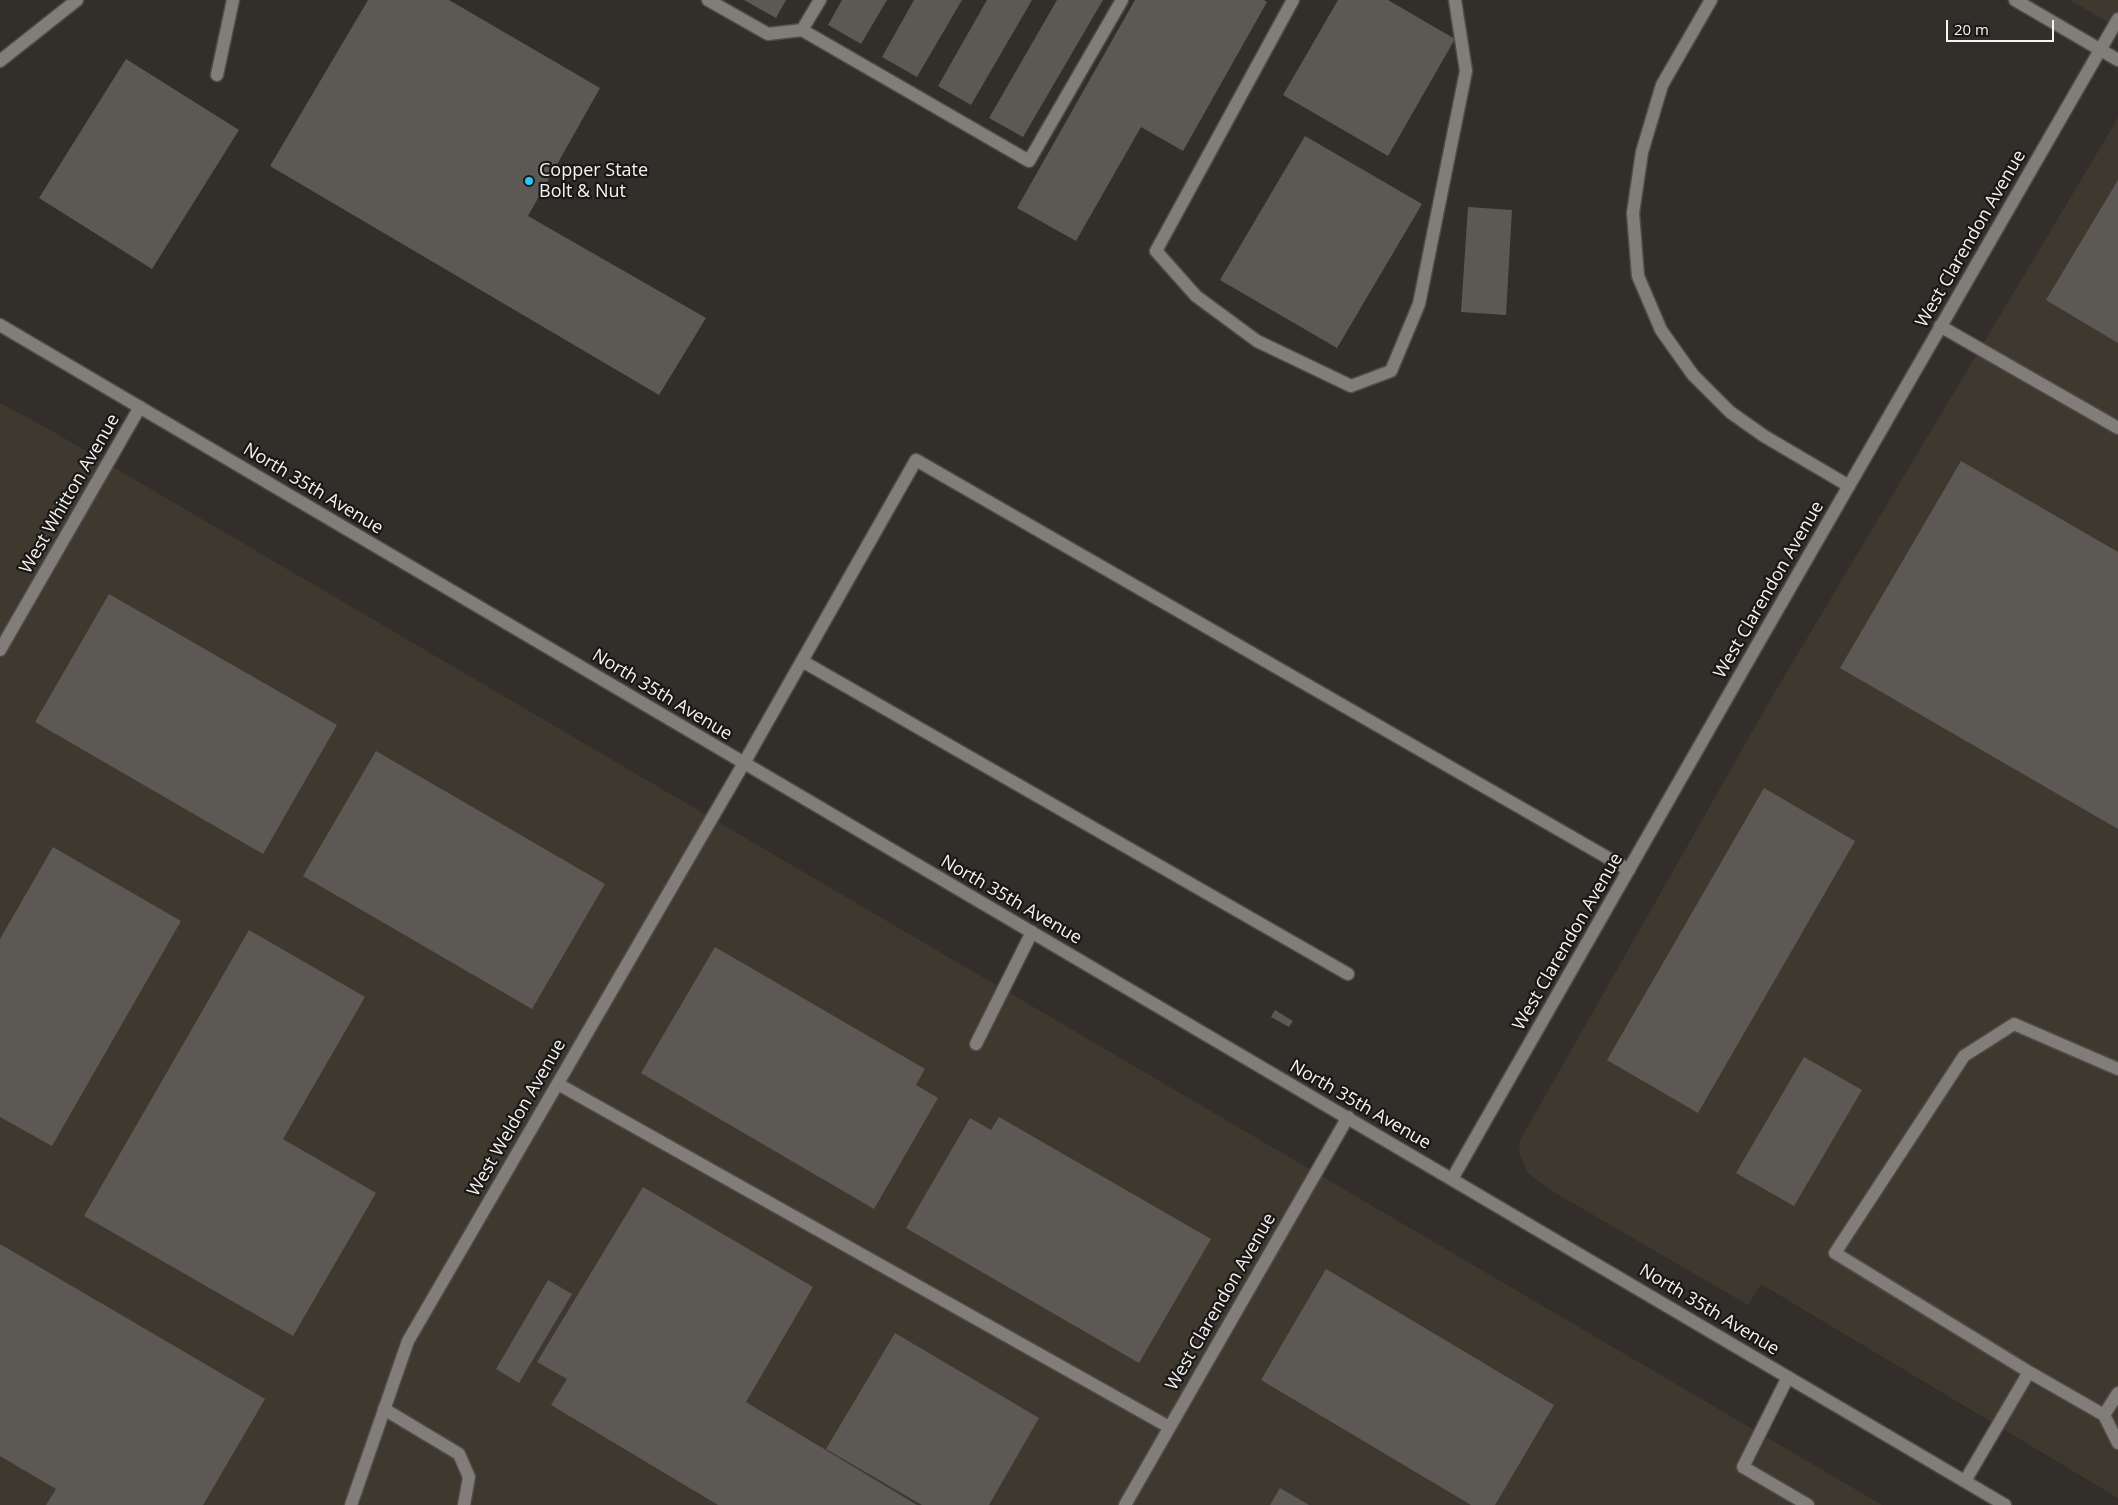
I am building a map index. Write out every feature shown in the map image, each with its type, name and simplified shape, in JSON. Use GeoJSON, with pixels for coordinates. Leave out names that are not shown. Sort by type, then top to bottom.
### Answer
{"type":"FeatureCollection","features":[{"type":"Feature","properties":{"kind":"street"},"geometry":{"type":"LineString","coordinates":[[0,61],[78,0]]}},
{"type":"Feature","properties":{"kind":"street"},"geometry":{"type":"LineString","coordinates":[[217,74],[233,0]]}},
{"type":"Feature","properties":{"kind":"street"},"geometry":{"type":"LineString","coordinates":[[708,0],[768,34],[802,30],[1029,161],[1122,0]]}},
{"type":"Feature","properties":{"kind":"street"},"geometry":{"type":"LineString","coordinates":[[802,30],[820,0]]}},
{"type":"Feature","properties":{"kind":"street"},"geometry":{"type":"LineString","coordinates":[[1294,0],[1156,251],[1196,296],[1257,341],[1351,386],[1391,370],[1419,304],[1466,71],[1455,0]]}},
{"type":"Feature","properties":{"kind":"street"},"geometry":{"type":"LineString","coordinates":[[1711,0],[1662,85],[1642,152],[1633,213],[1638,276],[1661,330],[1693,374],[1730,412],[1764,436],[1849,486]]}},
{"type":"Feature","properties":{"kind":"street"},"geometry":{"type":"LineString","coordinates":[[2015,0],[2118,60]]}},
{"type":"Feature","properties":{"kind":"street","name":"West Clarendon Avenue"},"geometry":{"type":"LineString","coordinates":[[1452,1179],[1940,326],[2118,19]]}},
{"type":"Feature","properties":{"kind":"street","name":"North 35th Avenue"},"geometry":{"type":"LineString","coordinates":[[0,325],[2005,1505]]}},
{"type":"Feature","properties":{"kind":"street"},"geometry":{"type":"LineString","coordinates":[[1940,326],[2118,428]]}},
{"type":"Feature","properties":{"kind":"street","name":"West Whitton Avenue"},"geometry":{"type":"LineString","coordinates":[[0,650],[140,407]]}},
{"type":"Feature","properties":{"kind":"street","name":"West Weldon Avenue"},"geometry":{"type":"LineString","coordinates":[[351,1505],[408,1340],[744,763],[916,460],[1629,870]]}},
{"type":"Feature","properties":{"kind":"street"},"geometry":{"type":"LineString","coordinates":[[802,660],[1348,974]]}},
{"type":"Feature","properties":{"kind":"street"},"geometry":{"type":"LineString","coordinates":[[976,1044],[1032,932]]}},
{"type":"Feature","properties":{"kind":"street"},"geometry":{"type":"LineString","coordinates":[[2118,1069],[2014,1024],[1964,1056],[1835,1253],[2029,1372],[2104,1415],[2118,1443]]}},
{"type":"Feature","properties":{"kind":"street"},"geometry":{"type":"LineString","coordinates":[[558,1084],[1170,1427]]}},
{"type":"Feature","properties":{"kind":"street","name":"West Clarendon Avenue"},"geometry":{"type":"LineString","coordinates":[[1124,1505],[1348,1117]]}},
{"type":"Feature","properties":{"kind":"street"},"geometry":{"type":"LineString","coordinates":[[1965,1481],[2029,1372]]}},
{"type":"Feature","properties":{"kind":"street"},"geometry":{"type":"LineString","coordinates":[[1788,1377],[1743,1467],[1808,1505]]}},
{"type":"Feature","properties":{"kind":"street"},"geometry":{"type":"LineString","coordinates":[[2104,1415],[2118,1393]]}},
{"type":"Feature","properties":{"kind":"street"},"geometry":{"type":"LineString","coordinates":[[384,1409],[459,1454],[469,1477],[464,1505]]}},
{"type":"Feature","properties":{"kind":"shaded area"},"geometry":{"type":"Polygon","coordinates":[[[2070,0],[2118,0],[2118,28],[2070,0]]]}},
{"type":"Feature","properties":{"kind":"shaded area"},"geometry":{"type":"Polygon","coordinates":[[[2118,118],[2118,1498],[1761,1284],[1748,1305],[1547,1188],[1527,1172],[1520,1155],[1519,1142],[1772,697],[2118,118]]]}},
{"type":"Feature","properties":{"kind":"shaded area"},"geometry":{"type":"Polygon","coordinates":[[[0,403],[45,427],[1882,1505],[0,1505],[0,403]]]}},
{"type":"Feature","properties":{"kind":"building"},"geometry":{"type":"Polygon","coordinates":[[[368,0],[449,0],[600,88],[528,216],[706,318],[659,395],[270,166],[368,0]]]}},
{"type":"Feature","properties":{"kind":"building"},"geometry":{"type":"Polygon","coordinates":[[[744,0],[786,0],[776,18],[744,0]]]}},
{"type":"Feature","properties":{"kind":"building"},"geometry":{"type":"Polygon","coordinates":[[[842,0],[887,0],[861,44],[828,25],[842,0]]]}},
{"type":"Feature","properties":{"kind":"building"},"geometry":{"type":"Polygon","coordinates":[[[914,0],[962,0],[917,77],[882,57],[914,0]]]}},
{"type":"Feature","properties":{"kind":"building"},"geometry":{"type":"Polygon","coordinates":[[[987,0],[1032,0],[971,105],[938,86],[987,0]]]}},
{"type":"Feature","properties":{"kind":"building"},"geometry":{"type":"Polygon","coordinates":[[[1057,0],[1103,0],[1023,137],[989,118],[1057,0]]]}},
{"type":"Feature","properties":{"kind":"building"},"geometry":{"type":"Polygon","coordinates":[[[1135,0],[1264,0],[1267,2],[1183,151],[1141,127],[1076,241],[1017,208],[1135,0]]]}},
{"type":"Feature","properties":{"kind":"building"},"geometry":{"type":"Polygon","coordinates":[[[1338,0],[1388,0],[1455,39],[1388,156],[1283,95],[1338,0]]]}},
{"type":"Feature","properties":{"kind":"building"},"geometry":{"type":"Polygon","coordinates":[[[126,59],[239,130],[152,269],[39,198],[126,59]]]}},
{"type":"Feature","properties":{"kind":"building"},"geometry":{"type":"Polygon","coordinates":[[[1305,136],[1422,204],[1337,348],[1220,280],[1305,136]]]}},
{"type":"Feature","properties":{"kind":"building"},"geometry":{"type":"Polygon","coordinates":[[[2118,180],[2118,343],[2046,300],[2118,180]]]}},
{"type":"Feature","properties":{"kind":"building"},"geometry":{"type":"Polygon","coordinates":[[[1468,207],[1512,210],[1506,315],[1461,312],[1468,207]]]}},
{"type":"Feature","properties":{"kind":"building"},"geometry":{"type":"Polygon","coordinates":[[[1961,461],[2118,552],[2118,829],[1840,668],[1961,461]]]}},
{"type":"Feature","properties":{"kind":"building"},"geometry":{"type":"Polygon","coordinates":[[[109,594],[337,725],[263,854],[35,722],[109,594]]]}},
{"type":"Feature","properties":{"kind":"building"},"geometry":{"type":"Polygon","coordinates":[[[376,751],[605,884],[532,1009],[303,876],[376,751]]]}},
{"type":"Feature","properties":{"kind":"building"},"geometry":{"type":"Polygon","coordinates":[[[1764,788],[1855,841],[1698,1113],[1607,1060],[1764,788]]]}},
{"type":"Feature","properties":{"kind":"building"},"geometry":{"type":"Polygon","coordinates":[[[53,847],[181,921],[52,1146],[0,1117],[0,939],[53,847]]]}},
{"type":"Feature","properties":{"kind":"building"},"geometry":{"type":"Polygon","coordinates":[[[249,930],[365,997],[283,1139],[376,1193],[293,1336],[84,1216],[249,930]]]}},
{"type":"Feature","properties":{"kind":"building"},"geometry":{"type":"Polygon","coordinates":[[[715,947],[925,1069],[916,1085],[938,1098],[874,1209],[641,1073],[715,947]]]}},
{"type":"Feature","properties":{"kind":"building"},"geometry":{"type":"Polygon","coordinates":[[[1275,1010],[1293,1021],[1289,1027],[1271,1017],[1275,1010]]]}},
{"type":"Feature","properties":{"kind":"building"},"geometry":{"type":"Polygon","coordinates":[[[1804,1057],[1862,1090],[1794,1206],[1736,1173],[1804,1057]]]}},
{"type":"Feature","properties":{"kind":"building"},"geometry":{"type":"Polygon","coordinates":[[[999,1117],[1211,1239],[1139,1363],[906,1228],[970,1118],[991,1130],[999,1117]]]}},
{"type":"Feature","properties":{"kind":"building"},"geometry":{"type":"Polygon","coordinates":[[[643,1187],[813,1287],[746,1402],[917,1505],[718,1505],[551,1405],[567,1379],[537,1362],[643,1187]]]}},
{"type":"Feature","properties":{"kind":"building"},"geometry":{"type":"Polygon","coordinates":[[[0,1244],[265,1399],[203,1505],[46,1505],[56,1489],[0,1456],[0,1244]]]}},
{"type":"Feature","properties":{"kind":"building"},"geometry":{"type":"Polygon","coordinates":[[[1326,1269],[1554,1405],[1495,1505],[1471,1505],[1261,1380],[1326,1269]]]}},
{"type":"Feature","properties":{"kind":"building"},"geometry":{"type":"Polygon","coordinates":[[[548,1280],[572,1294],[519,1383],[496,1369],[548,1280]]]}},
{"type":"Feature","properties":{"kind":"building"},"geometry":{"type":"Polygon","coordinates":[[[895,1333],[1039,1418],[989,1505],[922,1505],[826,1449],[895,1333]]]}},
{"type":"Feature","properties":{"kind":"building"},"geometry":{"type":"Polygon","coordinates":[[[1280,1488],[1309,1505],[1270,1505],[1280,1488]]]}},
{"type":"Feature","properties":{"kind":"place","name":"Copper State Bolt & Nut"},"geometry":{"type":"Point","coordinates":[529,181]}}]}
